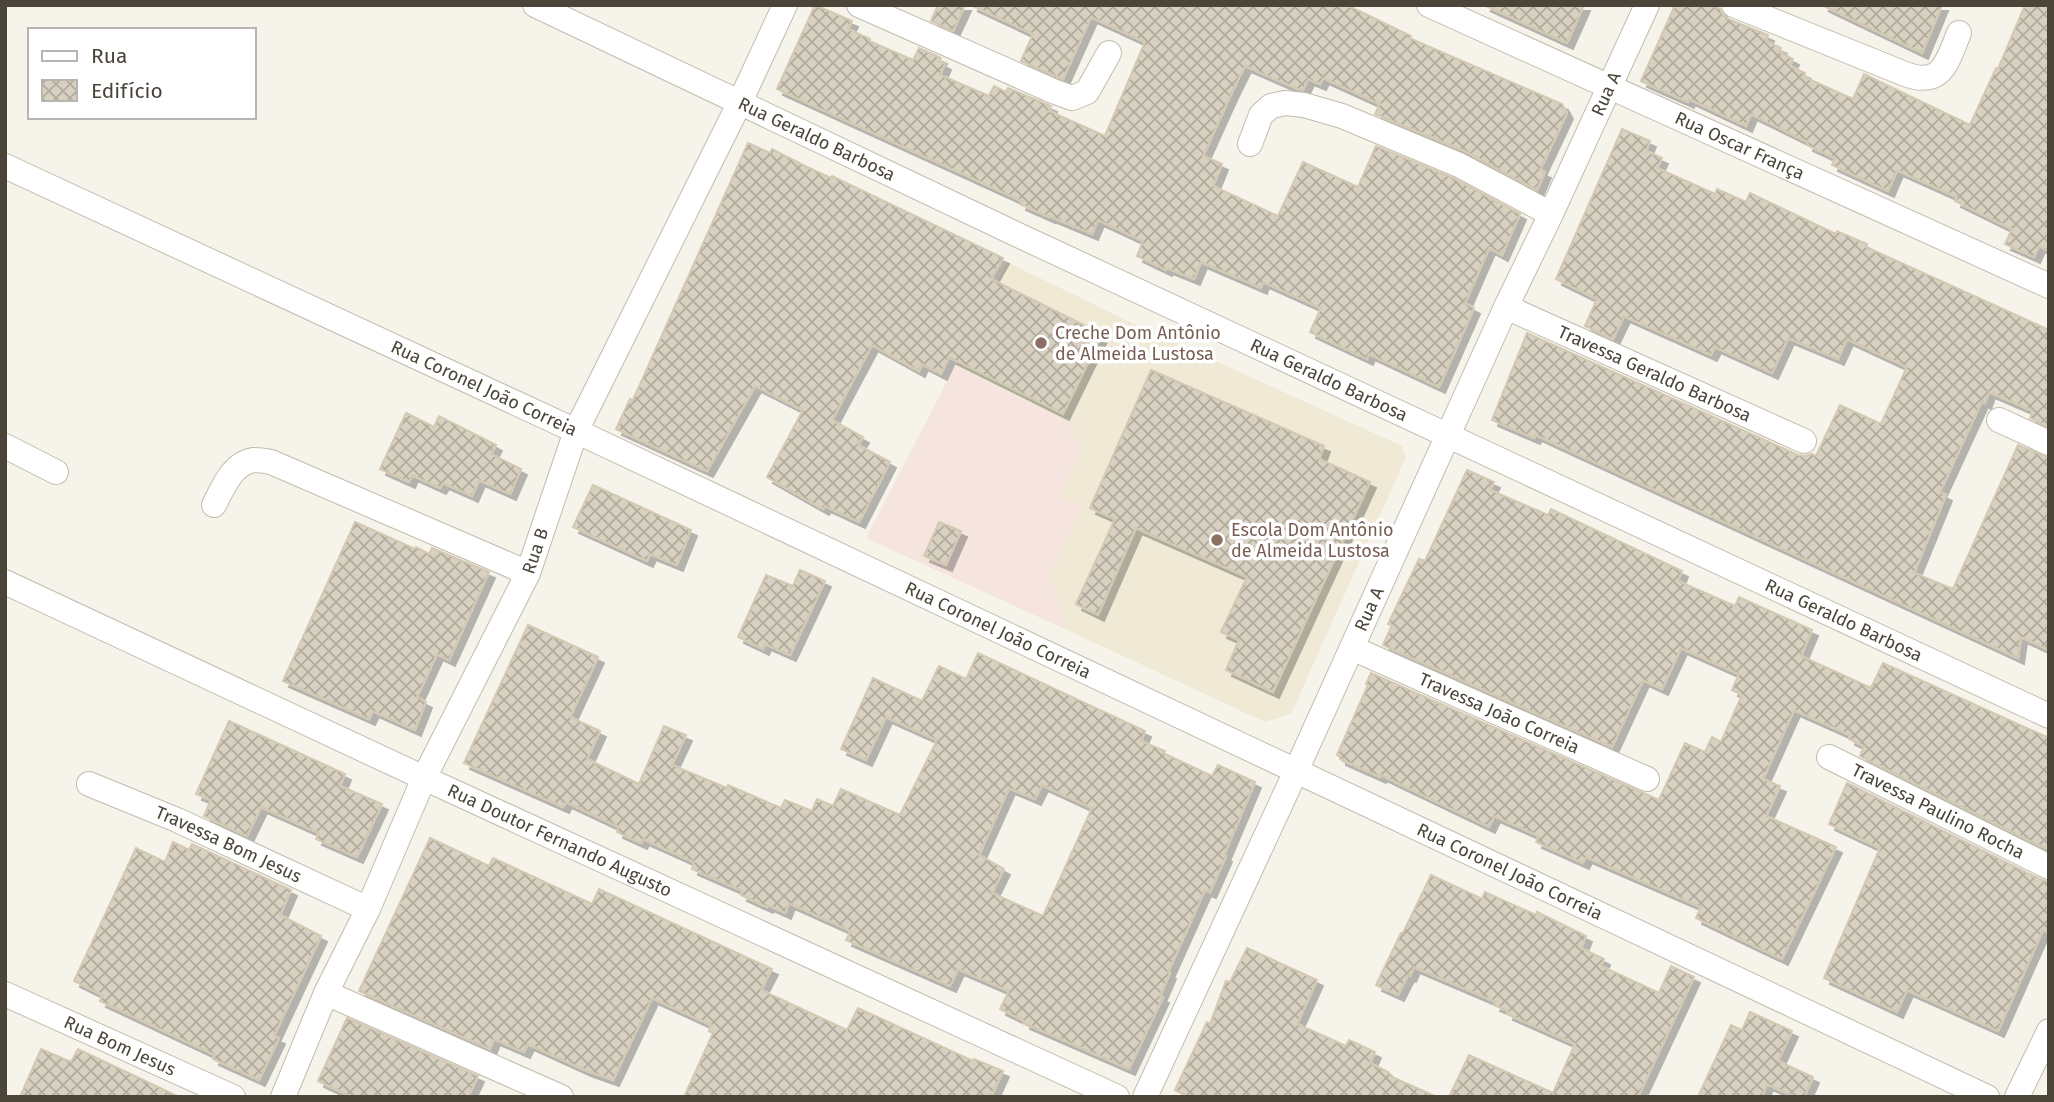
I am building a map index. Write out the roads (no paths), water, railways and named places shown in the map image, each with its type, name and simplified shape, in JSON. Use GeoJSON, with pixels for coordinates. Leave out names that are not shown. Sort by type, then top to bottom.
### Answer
{"type":"FeatureCollection","features":[{"type":"Feature","properties":{"kind":"street","name":"Rua Geraldo Barbosa"},"geometry":{"type":"LineString","coordinates":[[535,5],[1018,235],[2049,716]]}},
{"type":"Feature","properties":{"kind":"street","name":"Rua B"},"geometry":{"type":"LineString","coordinates":[[283,1097],[326,993],[368,909],[424,778],[528,573],[576,432],[740,102],[785,5]]}},
{"type":"Feature","properties":{"kind":"street"},"geometry":{"type":"LineString","coordinates":[[859,5],[1072,97],[1087,92],[1109,54]]}},
{"type":"Feature","properties":{"kind":"street","name":"Rua Oscar França"},"geometry":{"type":"LineString","coordinates":[[1429,5],[2049,286]]}},
{"type":"Feature","properties":{"kind":"street","name":"Rua A"},"geometry":{"type":"LineString","coordinates":[[1144,1097],[1647,5]]}},
{"type":"Feature","properties":{"kind":"street"},"geometry":{"type":"LineString","coordinates":[[1734,5],[1923,79],[1936,76],[1944,67],[1959,33]]}},
{"type":"Feature","properties":{"kind":"street"},"geometry":{"type":"LineString","coordinates":[[1250,144],[1261,115],[1271,106],[1285,103],[1304,105],[1342,116],[1459,165],[1551,215]]}},
{"type":"Feature","properties":{"kind":"street","name":"Rua Coronel João Correia"},"geometry":{"type":"LineString","coordinates":[[5,166],[1987,1097]]}},
{"type":"Feature","properties":{"kind":"street","name":"Travessa Geraldo Barbosa"},"geometry":{"type":"LineString","coordinates":[[1506,307],[1804,441]]}},
{"type":"Feature","properties":{"kind":"street"},"geometry":{"type":"LineString","coordinates":[[1999,420],[2049,443]]}},
{"type":"Feature","properties":{"kind":"street"},"geometry":{"type":"LineString","coordinates":[[5,446],[56,472]]}},
{"type":"Feature","properties":{"kind":"street"},"geometry":{"type":"LineString","coordinates":[[214,505],[228,479],[239,466],[253,460],[271,462],[528,573]]}},
{"type":"Feature","properties":{"kind":"street","name":"Rua Doutor Fernando Augusto"},"geometry":{"type":"LineString","coordinates":[[5,582],[1116,1097]]}},
{"type":"Feature","properties":{"kind":"street","name":"Travessa João Correia"},"geometry":{"type":"LineString","coordinates":[[1352,648],[1647,779]]}},
{"type":"Feature","properties":{"kind":"street","name":"Travessa Paulino Rocha"},"geometry":{"type":"LineString","coordinates":[[1829,757],[2049,867]]}},
{"type":"Feature","properties":{"kind":"street","name":"Travessa Bom Jesus"},"geometry":{"type":"LineString","coordinates":[[89,784],[177,820],[368,909]]}},
{"type":"Feature","properties":{"kind":"street"},"geometry":{"type":"LineString","coordinates":[[326,993],[561,1097]]}},
{"type":"Feature","properties":{"kind":"street","name":"Rua Bom Jesus"},"geometry":{"type":"LineString","coordinates":[[5,994],[233,1097]]}},
{"type":"Feature","properties":{"kind":"street"},"geometry":{"type":"LineString","coordinates":[[2017,1097],[2049,1031]]}},
{"type":"Feature","properties":{"kind":"place","name":"Creche Dom Antônio de Almeida Lustosa"},"geometry":{"type":"Point","coordinates":[1041,343]}},
{"type":"Feature","properties":{"kind":"place","name":"Escola Dom Antônio de Almeida Lustosa"},"geometry":{"type":"Point","coordinates":[1217,540]}}]}
